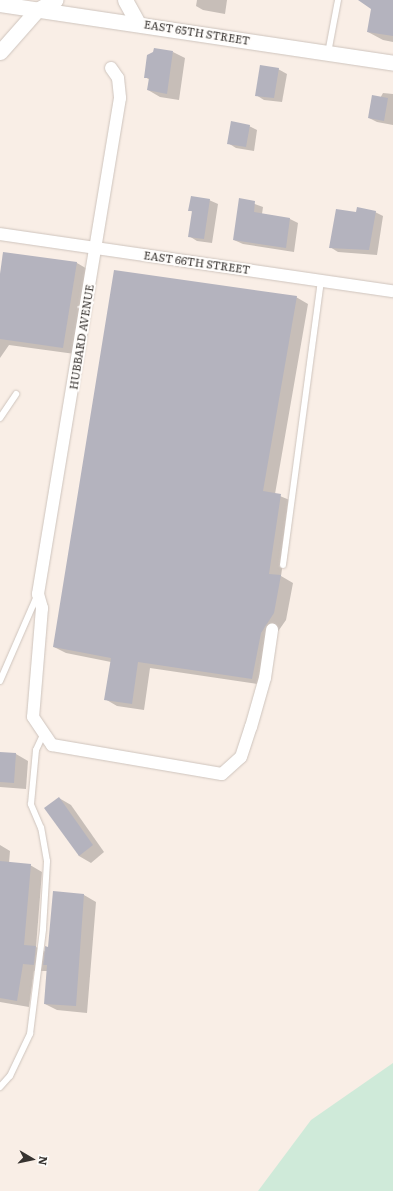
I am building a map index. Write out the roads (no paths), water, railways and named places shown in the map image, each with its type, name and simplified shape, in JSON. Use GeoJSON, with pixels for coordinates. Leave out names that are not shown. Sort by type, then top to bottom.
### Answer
{"type":"FeatureCollection","features":[{"type":"Feature","properties":{"kind":"street"},"geometry":{"type":"LineString","coordinates":[[0,52],[37,10],[55,0]]}},
{"type":"Feature","properties":{"kind":"street"},"geometry":{"type":"LineString","coordinates":[[126,0],[138,23]]}},
{"type":"Feature","properties":{"kind":"street","name":"EAST 65TH STREET"},"geometry":{"type":"LineString","coordinates":[[5,3],[37,10],[138,23],[393,63]]}},
{"type":"Feature","properties":{"kind":"street","name":"HUBBARD AVENUE"},"geometry":{"type":"LineString","coordinates":[[44,733],[33,717],[42,608],[38,594],[121,89],[111,68]]}},
{"type":"Feature","properties":{"kind":"street","name":"EAST 66TH STREET"},"geometry":{"type":"LineString","coordinates":[[0,234],[393,291]]}},
{"type":"Feature","properties":{"kind":"street"},"geometry":{"type":"LineString","coordinates":[[44,733],[52,745],[222,774],[241,757],[265,678],[272,630]]}},
{"type":"Feature","properties":{"kind":"lane"},"geometry":{"type":"LineString","coordinates":[[328,53],[338,0]]}},
{"type":"Feature","properties":{"kind":"lane"},"geometry":{"type":"LineString","coordinates":[[283,565],[320,280]]}},
{"type":"Feature","properties":{"kind":"lane"},"geometry":{"type":"LineString","coordinates":[[0,418],[16,394]]}},
{"type":"Feature","properties":{"kind":"lane"},"geometry":{"type":"LineString","coordinates":[[0,681],[38,594]]}},
{"type":"Feature","properties":{"kind":"lane"},"geometry":{"type":"LineString","coordinates":[[0,1087],[10,1076],[30,1034],[32,1019],[43,929],[47,860],[41,828],[31,804],[36,750],[44,733]]}}]}
